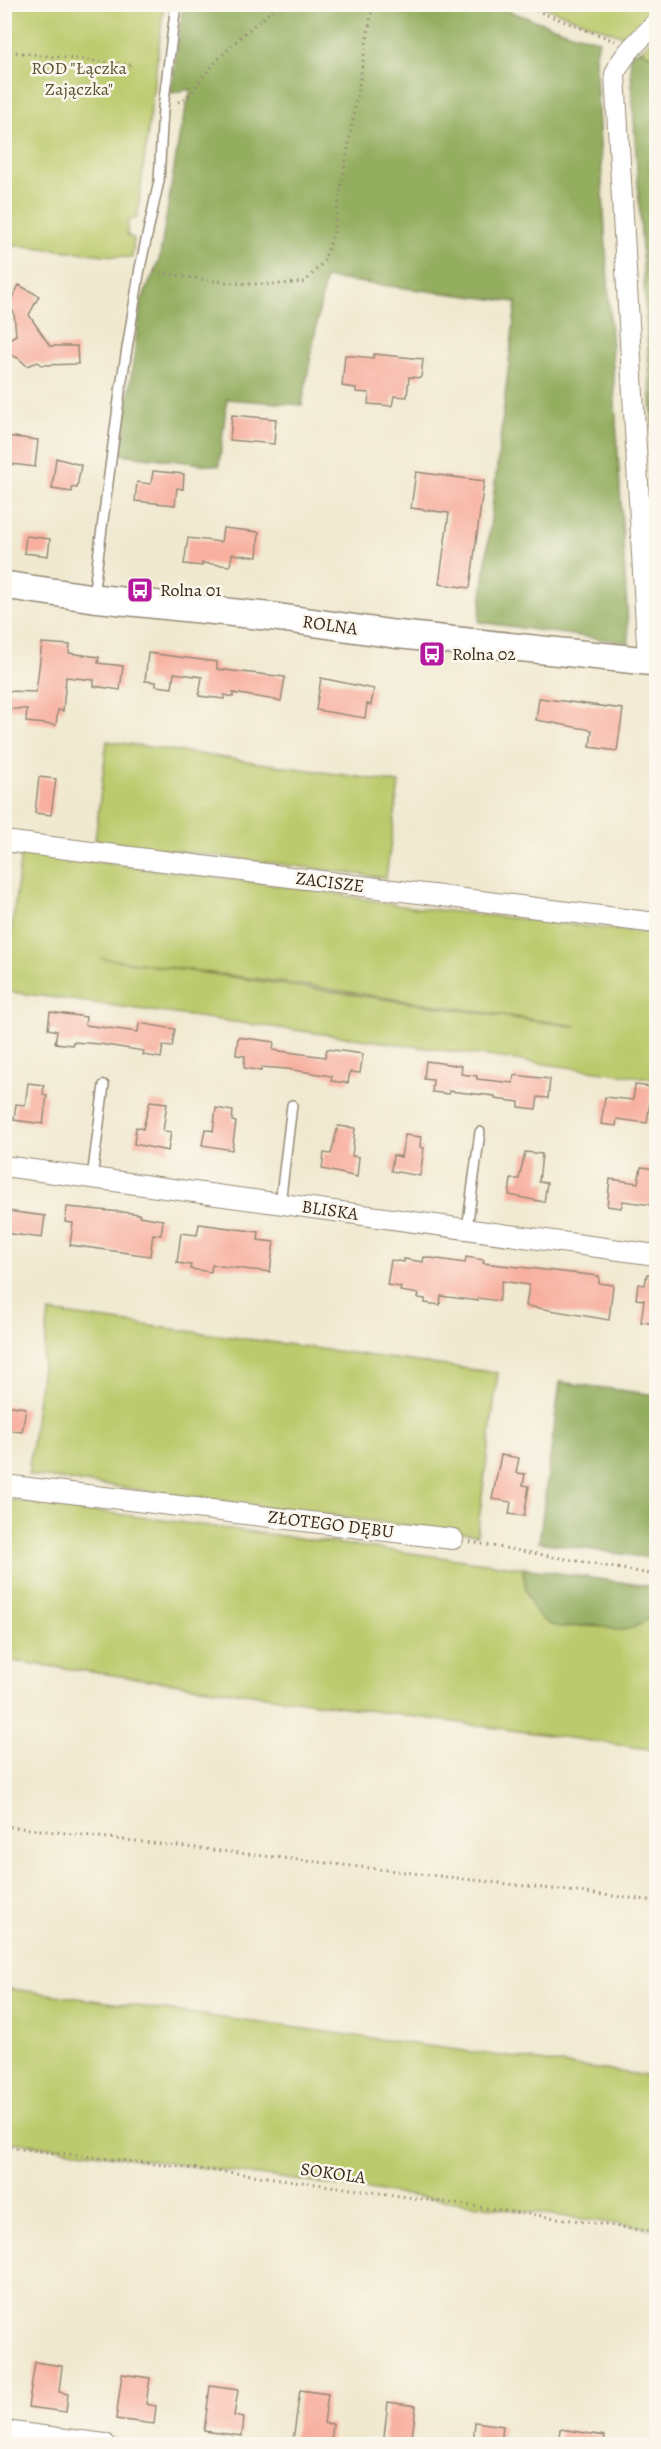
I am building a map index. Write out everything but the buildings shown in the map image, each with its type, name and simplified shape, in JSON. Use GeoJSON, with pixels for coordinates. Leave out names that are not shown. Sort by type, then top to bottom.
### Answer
{"type":"FeatureCollection","features":[{"type":"Feature","properties":{"kind":"street"},"geometry":{"type":"LineString","coordinates":[[652,661],[615,74],[619,63],[632,47],[657,23]]}},
{"type":"Feature","properties":{"kind":"street","name":"ROLNA"},"geometry":{"type":"LineString","coordinates":[[4,585],[93,598],[275,617],[430,639],[652,661]]}},
{"type":"Feature","properties":{"kind":"street","name":"ZACISZE"},"geometry":{"type":"LineString","coordinates":[[4,841],[657,923]]}},
{"type":"Feature","properties":{"kind":"street","name":"BLISKA"},"geometry":{"type":"LineString","coordinates":[[4,1166],[657,1255]]}},
{"type":"Feature","properties":{"kind":"street","name":"ZŁOTEGO DĘBU"},"geometry":{"type":"LineString","coordinates":[[4,1485],[453,1539]]}},
{"type":"Feature","properties":{"kind":"street"},"geometry":{"type":"LineString","coordinates":[[4,2431],[105,2445]]}},
{"type":"Feature","properties":{"kind":"lane"},"geometry":{"type":"LineString","coordinates":[[93,598],[120,392],[140,268],[159,180],[162,108],[176,4]]}},
{"type":"Feature","properties":{"kind":"lane"},"geometry":{"type":"LineString","coordinates":[[92,1178],[104,1085]]}},
{"type":"Feature","properties":{"kind":"lane"},"geometry":{"type":"LineString","coordinates":[[280,1204],[292,1105]]}},
{"type":"Feature","properties":{"kind":"lane"},"geometry":{"type":"LineString","coordinates":[[468,1229],[480,1132]]}},
{"type":"Feature","properties":{"kind":"path"},"geometry":{"type":"LineString","coordinates":[[162,108],[190,97],[206,73],[257,22],[281,4]]}},
{"type":"Feature","properties":{"kind":"path"},"geometry":{"type":"LineString","coordinates":[[140,268],[221,283],[273,285],[305,282],[324,261],[333,234],[373,4]]}},
{"type":"Feature","properties":{"kind":"path"},"geometry":{"type":"LineString","coordinates":[[519,4],[632,47]]}},
{"type":"Feature","properties":{"kind":"path"},"geometry":{"type":"LineString","coordinates":[[4,51],[131,64]]}},
{"type":"Feature","properties":{"kind":"path"},"geometry":{"type":"LineString","coordinates":[[453,1539],[657,1575]]}},
{"type":"Feature","properties":{"kind":"path"},"geometry":{"type":"LineString","coordinates":[[4,1826],[657,1901]]}},
{"type":"Feature","properties":{"kind":"path","name":"SOKOLA"},"geometry":{"type":"LineString","coordinates":[[4,2148],[252,2175],[657,2232]]}},
{"type":"Feature","properties":{"kind":"green space","name":"ROD \"Łączka Zajączka\""},"geometry":{"type":"Polygon","coordinates":[[[5,4],[164,5],[137,218],[128,221],[127,235],[134,239],[132,258],[5,244],[5,4]]]}},
{"type":"Feature","properties":{"kind":"green space"},"geometry":{"type":"Polygon","coordinates":[[[183,4],[491,5],[574,34],[599,40],[595,58],[629,643],[479,622],[516,302],[325,278],[302,405],[227,399],[219,466],[121,454],[141,302],[159,261],[180,132],[191,89],[171,93],[183,4]]]}},
{"type":"Feature","properties":{"kind":"green space"},"geometry":{"type":"Polygon","coordinates":[[[538,5],[655,5],[631,39],[538,5]]]}},
{"type":"Feature","properties":{"kind":"green space"},"geometry":{"type":"Polygon","coordinates":[[[656,35],[656,58],[641,50],[656,35]]]}},
{"type":"Feature","properties":{"kind":"green space"},"geometry":{"type":"Polygon","coordinates":[[[641,50],[656,58],[656,430],[653,430],[630,54],[641,50]]]}},
{"type":"Feature","properties":{"kind":"green space"},"geometry":{"type":"Polygon","coordinates":[[[107,741],[399,783],[386,878],[95,840],[107,741]]]}},
{"type":"Feature","properties":{"kind":"green space"},"geometry":{"type":"Polygon","coordinates":[[[21,852],[322,891],[402,906],[656,934],[656,1079],[5,991],[5,945],[10,945],[21,852]],[[101,958],[576,1027],[576,1026],[101,958]]]}},
{"type":"Feature","properties":{"kind":"green space"},"geometry":{"type":"Polygon","coordinates":[[[49,1312],[498,1373],[477,1535],[28,1475],[49,1312]]]}},
{"type":"Feature","properties":{"kind":"green space"},"geometry":{"type":"Polygon","coordinates":[[[560,1382],[656,1395],[656,1559],[539,1542],[560,1382]]]}},
{"type":"Feature","properties":{"kind":"green space"},"geometry":{"type":"Polygon","coordinates":[[[5,1499],[523,1568],[529,1596],[536,1611],[543,1620],[551,1625],[603,1627],[650,1613],[654,1587],[656,1587],[656,1750],[5,1660],[5,1499]]]}},
{"type":"Feature","properties":{"kind":"green space"},"geometry":{"type":"Polygon","coordinates":[[[523,1568],[654,1587],[651,1611],[648,1618],[641,1623],[624,1630],[596,1625],[554,1626],[542,1619],[534,1609],[526,1589],[523,1568]]]}},
{"type":"Feature","properties":{"kind":"green space"},"geometry":{"type":"Polygon","coordinates":[[[4,1988],[656,2077],[656,2229],[5,2141],[4,1988]]]}},
{"type":"Feature","properties":{"kind":"place","name":"Rolna 01"},"geometry":{"type":"Point","coordinates":[140,590]}},
{"type":"Feature","properties":{"kind":"place","name":"Rolna 02"},"geometry":{"type":"Point","coordinates":[432,654]}}]}
